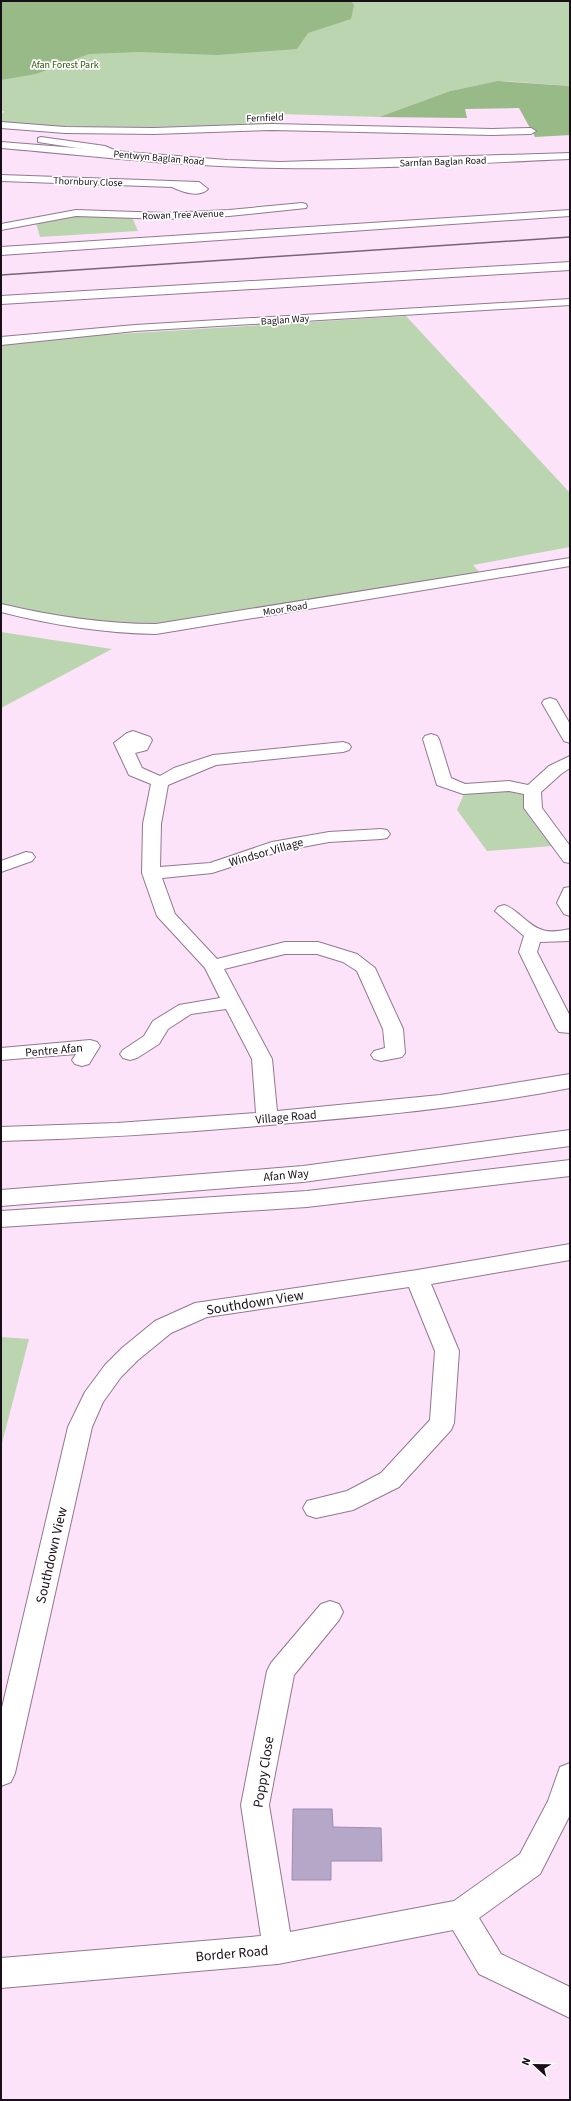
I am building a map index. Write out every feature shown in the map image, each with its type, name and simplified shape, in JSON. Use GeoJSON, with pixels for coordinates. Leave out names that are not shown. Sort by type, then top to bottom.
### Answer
{"type":"FeatureCollection","features":[{"type":"Feature","properties":{"kind":"main road","name":"Pentwyn Baglan Road"},"geometry":{"type":"LineString","coordinates":[[1,145],[227,163],[316,165]]}},
{"type":"Feature","properties":{"kind":"main road","name":"Sarnfan Baglan Road"},"geometry":{"type":"LineString","coordinates":[[316,165],[570,156]]}},
{"type":"Feature","properties":{"kind":"main road"},"geometry":{"type":"LineString","coordinates":[[1,251],[570,213]]}},
{"type":"Feature","properties":{"kind":"main road"},"geometry":{"type":"LineString","coordinates":[[1,256],[570,218]]}},
{"type":"Feature","properties":{"kind":"main road"},"geometry":{"type":"LineString","coordinates":[[1,300],[282,282],[570,266]]}},
{"type":"Feature","properties":{"kind":"main road"},"geometry":{"type":"LineString","coordinates":[[1,306],[269,288],[570,272]]}},
{"type":"Feature","properties":{"kind":"main road","name":"Afan Way"},"geometry":{"type":"LineString","coordinates":[[1,1198],[303,1174],[570,1138]]}},
{"type":"Feature","properties":{"kind":"main road","name":"Afan Way"},"geometry":{"type":"LineString","coordinates":[[1,1219],[307,1199],[570,1168]]}},
{"type":"Feature","properties":{"kind":"street","name":"Fernfield"},"geometry":{"type":"LineString","coordinates":[[1,125],[36,128],[154,131],[272,127],[492,132],[531,131]]}},
{"type":"Feature","properties":{"kind":"street"},"geometry":{"type":"LineString","coordinates":[[1,133],[105,149],[116,153]]}},
{"type":"Feature","properties":{"kind":"street","name":"Thornbury Close"},"geometry":{"type":"LineString","coordinates":[[1,178],[176,185]]}},
{"type":"Feature","properties":{"kind":"street","name":"Rowan Tree Avenue"},"geometry":{"type":"LineString","coordinates":[[1,227],[76,213],[231,217],[302,206]]}},
{"type":"Feature","properties":{"kind":"street","name":"Rowan Tree Avenue"},"geometry":{"type":"LineString","coordinates":[[136,215],[140,229]]}},
{"type":"Feature","properties":{"kind":"street","name":"Baglan Way"},"geometry":{"type":"LineString","coordinates":[[1,341],[135,328],[570,302]]}},
{"type":"Feature","properties":{"kind":"street","name":"Moor Road"},"geometry":{"type":"LineString","coordinates":[[1,608],[101,628],[156,629],[570,562]]}},
{"type":"Feature","properties":{"kind":"street"},"geometry":{"type":"LineString","coordinates":[[550,703],[570,738]]}},
{"type":"Feature","properties":{"kind":"street"},"geometry":{"type":"LineString","coordinates":[[431,739],[443,780],[463,789],[509,786],[532,791]]}},
{"type":"Feature","properties":{"kind":"street"},"geometry":{"type":"LineString","coordinates":[[160,782],[180,772],[213,760],[343,747]]}},
{"type":"Feature","properties":{"kind":"street"},"geometry":{"type":"LineString","coordinates":[[127,750],[135,771],[160,782]]}},
{"type":"Feature","properties":{"kind":"street"},"geometry":{"type":"LineString","coordinates":[[532,791],[555,770],[570,761]]}},
{"type":"Feature","properties":{"kind":"street"},"geometry":{"type":"LineString","coordinates":[[160,782],[152,824],[151,873],[166,916],[213,966],[262,1059],[267,1118]]}},
{"type":"Feature","properties":{"kind":"street"},"geometry":{"type":"LineString","coordinates":[[532,791],[533,808],[570,858]]}},
{"type":"Feature","properties":{"kind":"street","name":"Windsor Village"},"geometry":{"type":"LineString","coordinates":[[151,873],[212,868],[278,846],[329,837],[381,834]]}},
{"type":"Feature","properties":{"kind":"street"},"geometry":{"type":"LineString","coordinates":[[1,867],[26,857]]}},
{"type":"Feature","properties":{"kind":"street"},"geometry":{"type":"LineString","coordinates":[[570,892],[566,903],[570,910]]}},
{"type":"Feature","properties":{"kind":"street"},"geometry":{"type":"LineString","coordinates":[[504,910],[533,936],[553,939],[570,935]]}},
{"type":"Feature","properties":{"kind":"street"},"geometry":{"type":"LineString","coordinates":[[533,936],[528,952],[566,1028]]}},
{"type":"Feature","properties":{"kind":"street"},"geometry":{"type":"LineString","coordinates":[[213,966],[285,948],[318,948],[350,958],[365,968],[393,1029],[395,1053],[381,1055]]}},
{"type":"Feature","properties":{"kind":"street"},"geometry":{"type":"LineString","coordinates":[[130,1054],[152,1040],[160,1025],[186,1009],[232,1002]]}},
{"type":"Feature","properties":{"kind":"street","name":"Pentre Afan"},"geometry":{"type":"LineString","coordinates":[[1,1054],[90,1046],[82,1060]]}},
{"type":"Feature","properties":{"kind":"street","name":"Village Road"},"geometry":{"type":"LineString","coordinates":[[1,1134],[85,1132],[439,1103],[527,1090],[570,1081]]}},
{"type":"Feature","properties":{"kind":"street","name":"Southdown View"},"geometry":{"type":"LineString","coordinates":[[1,1773],[80,1427],[94,1398],[113,1371],[130,1354],[162,1327],[203,1309],[417,1278],[570,1252]]}},
{"type":"Feature","properties":{"kind":"street"},"geometry":{"type":"LineString","coordinates":[[316,1508],[353,1500],[390,1480],[442,1423],[447,1351],[417,1278]]}},
{"type":"Feature","properties":{"kind":"street","name":"Poppy Close"},"geometry":{"type":"LineString","coordinates":[[278,1949],[255,1806],[281,1671],[330,1612]]}},
{"type":"Feature","properties":{"kind":"street","name":"Border Road"},"geometry":{"type":"LineString","coordinates":[[1,1973],[278,1949],[460,1914],[530,1864],[561,1804],[570,1776]]}},
{"type":"Feature","properties":{"kind":"street"},"geometry":{"type":"LineString","coordinates":[[460,1914],[490,1964],[570,2003]]}},
{"type":"Feature","properties":{"kind":"green space","name":"Afan Forest Park"},"geometry":{"type":"Polygon","coordinates":[[[1,1],[570,1],[570,86],[505,81],[450,91],[379,117],[279,114],[272,127],[229,130],[58,129],[35,131],[1,124],[1,113],[5,112],[1,110],[1,1]]]}},
{"type":"Feature","properties":{"kind":"green space"},"geometry":{"type":"Polygon","coordinates":[[[1,1],[351,1],[354,5],[351,19],[308,33],[297,49],[217,55],[139,52],[89,54],[36,74],[1,80],[1,1]]]}},
{"type":"Feature","properties":{"kind":"green space"},"geometry":{"type":"Polygon","coordinates":[[[498,81],[570,86],[570,135],[535,137],[519,108],[465,109],[467,118],[379,117],[450,91],[498,81]]]}},
{"type":"Feature","properties":{"kind":"green space"},"geometry":{"type":"Polygon","coordinates":[[[71,215],[132,217],[138,231],[40,237],[36,223],[71,215]]]}},
{"type":"Feature","properties":{"kind":"green space"},"geometry":{"type":"Polygon","coordinates":[[[406,316],[570,493],[570,547],[473,565],[483,576],[134,630],[1,608],[1,344],[102,335],[406,316]]]}},
{"type":"Feature","properties":{"kind":"green space"},"geometry":{"type":"Polygon","coordinates":[[[1,632],[112,649],[1,708],[1,632]]]}},
{"type":"Feature","properties":{"kind":"green space"},"geometry":{"type":"Polygon","coordinates":[[[505,791],[525,795],[525,811],[552,846],[487,851],[457,810],[464,794],[505,791]]]}},
{"type":"Feature","properties":{"kind":"green space"},"geometry":{"type":"Polygon","coordinates":[[[1,1337],[29,1339],[1,1447],[1,1337]]]}},
{"type":"Feature","properties":{"kind":"building"},"geometry":{"type":"Polygon","coordinates":[[[293,1809],[332,1809],[333,1827],[381,1828],[382,1861],[331,1861],[331,1880],[292,1880],[293,1809]]]}},
{"type":"Feature","properties":{"kind":"railway"},"geometry":{"type":"LineString","coordinates":[[1,275],[570,237]]}}]}
